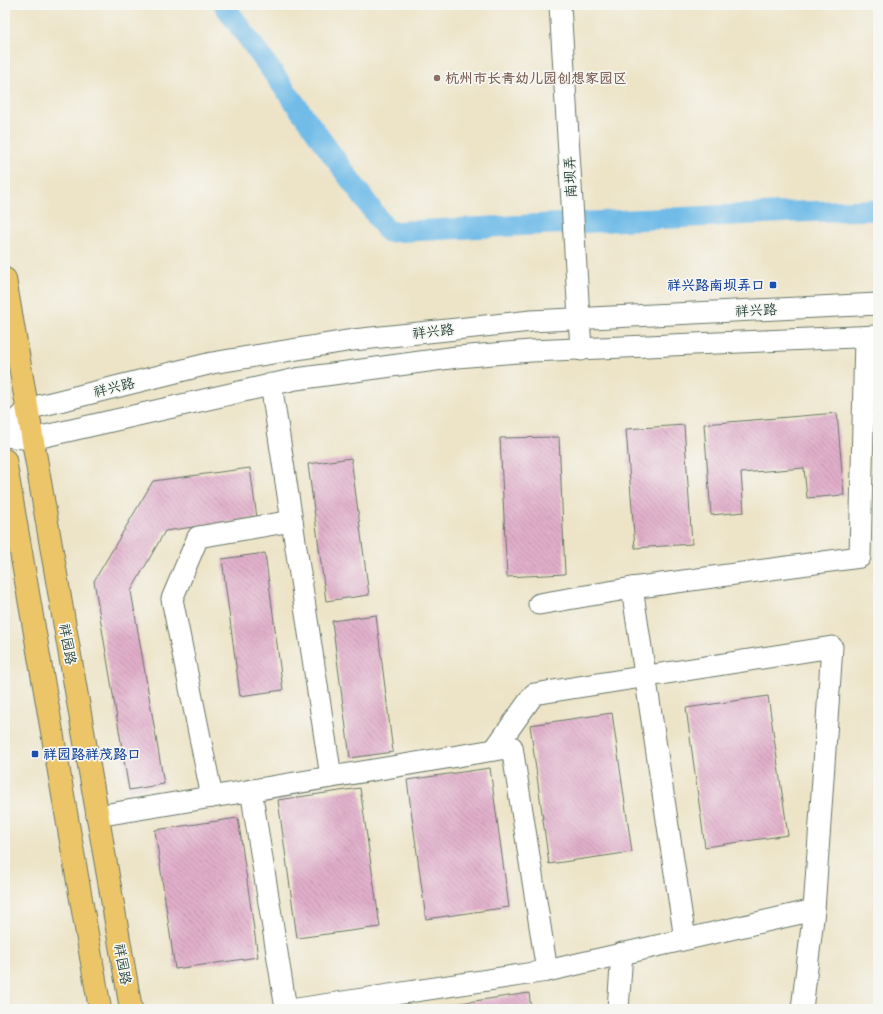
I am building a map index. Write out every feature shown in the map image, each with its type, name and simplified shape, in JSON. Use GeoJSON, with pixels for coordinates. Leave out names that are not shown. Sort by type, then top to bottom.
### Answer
{"type":"FeatureCollection","features":[{"type":"Feature","properties":{"kind":"main road","name":"祥园路"},"geometry":{"type":"LineString","coordinates":[[5,280],[131,1009]]}},
{"type":"Feature","properties":{"kind":"main road"},"geometry":{"type":"LineString","coordinates":[[5,460],[100,1009]]}},
{"type":"Feature","properties":{"kind":"street","name":"南坝弄"},"geometry":{"type":"LineString","coordinates":[[560,5],[581,350]]}},
{"type":"Feature","properties":{"kind":"street","name":"祥兴路"},"geometry":{"type":"LineString","coordinates":[[27,409],[212,363],[353,340],[532,321],[878,304]]}},
{"type":"Feature","properties":{"kind":"street","name":"祥兴路"},"geometry":{"type":"LineString","coordinates":[[5,436],[32,439],[296,379],[457,357],[531,351],[872,336]]}},
{"type":"Feature","properties":{"kind":"street"},"geometry":{"type":"LineString","coordinates":[[539,604],[632,588],[860,557],[872,336]]}},
{"type":"Feature","properties":{"kind":"street"},"geometry":{"type":"LineString","coordinates":[[271,384],[331,777]]}},
{"type":"Feature","properties":{"kind":"street"},"geometry":{"type":"LineString","coordinates":[[5,432],[27,409]]}},
{"type":"Feature","properties":{"kind":"street"},"geometry":{"type":"LineString","coordinates":[[212,797],[172,599],[198,538],[292,521]]}},
{"type":"Feature","properties":{"kind":"street"},"geometry":{"type":"LineString","coordinates":[[632,588],[685,939]]}},
{"type":"Feature","properties":{"kind":"street"},"geometry":{"type":"LineString","coordinates":[[494,750],[534,694],[832,648],[814,910],[802,1009]]}},
{"type":"Feature","properties":{"kind":"street"},"geometry":{"type":"LineString","coordinates":[[97,816],[512,747],[547,971]]}},
{"type":"Feature","properties":{"kind":"street"},"geometry":{"type":"LineString","coordinates":[[251,790],[286,1009]]}},
{"type":"Feature","properties":{"kind":"street"},"geometry":{"type":"LineString","coordinates":[[297,1009],[547,971],[814,910]]}},
{"type":"Feature","properties":{"kind":"street"},"geometry":{"type":"LineString","coordinates":[[618,1009],[622,953]]}},
{"type":"Feature","properties":{"kind":"building"},"geometry":{"type":"Polygon","coordinates":[[[837,413],[844,495],[807,498],[804,468],[741,473],[744,512],[711,515],[704,424],[837,413]]]}},
{"type":"Feature","properties":{"kind":"building"},"geometry":{"type":"Polygon","coordinates":[[[684,425],[692,544],[635,548],[626,429],[684,425]]]}},
{"type":"Feature","properties":{"kind":"building"},"geometry":{"type":"Polygon","coordinates":[[[559,437],[565,574],[507,577],[500,438],[559,437]]]}},
{"type":"Feature","properties":{"kind":"building"},"geometry":{"type":"Polygon","coordinates":[[[351,458],[369,595],[326,601],[308,464],[351,458]]]}},
{"type":"Feature","properties":{"kind":"building"},"geometry":{"type":"Polygon","coordinates":[[[250,468],[257,518],[165,531],[131,591],[164,784],[129,790],[94,581],[153,481],[250,468]]]}},
{"type":"Feature","properties":{"kind":"building"},"geometry":{"type":"Polygon","coordinates":[[[265,553],[283,690],[240,696],[222,559],[265,553]]]}},
{"type":"Feature","properties":{"kind":"building"},"geometry":{"type":"Polygon","coordinates":[[[376,615],[393,752],[350,758],[332,621],[376,615]]]}},
{"type":"Feature","properties":{"kind":"building"},"geometry":{"type":"Polygon","coordinates":[[[768,696],[788,835],[705,847],[686,708],[768,696]]]}},
{"type":"Feature","properties":{"kind":"building"},"geometry":{"type":"Polygon","coordinates":[[[612,713],[632,852],[549,864],[530,725],[612,713]]]}},
{"type":"Feature","properties":{"kind":"building"},"geometry":{"type":"Polygon","coordinates":[[[490,768],[509,907],[426,919],[407,780],[490,768]]]}},
{"type":"Feature","properties":{"kind":"building"},"geometry":{"type":"Polygon","coordinates":[[[360,788],[380,927],[297,938],[278,800],[360,788]]]}},
{"type":"Feature","properties":{"kind":"building"},"geometry":{"type":"Polygon","coordinates":[[[238,818],[258,957],[175,969],[155,830],[238,818]]]}},
{"type":"Feature","properties":{"kind":"building"},"geometry":{"type":"Polygon","coordinates":[[[529,993],[531,1009],[447,1009],[447,1005],[529,993]]]}},
{"type":"Feature","properties":{"kind":"waterway"},"geometry":{"type":"LineString","coordinates":[[224,5],[388,232],[793,212],[878,210]]}},
{"type":"Feature","properties":{"kind":"place","name":"杭州市长青幼儿园创想家园区"},"geometry":{"type":"Point","coordinates":[437,78]}},
{"type":"Feature","properties":{"kind":"place","name":"祥兴路南坝弄口"},"geometry":{"type":"Point","coordinates":[773,285]}},
{"type":"Feature","properties":{"kind":"place","name":"祥园路祥茂路口"},"geometry":{"type":"Point","coordinates":[35,754]}}]}
